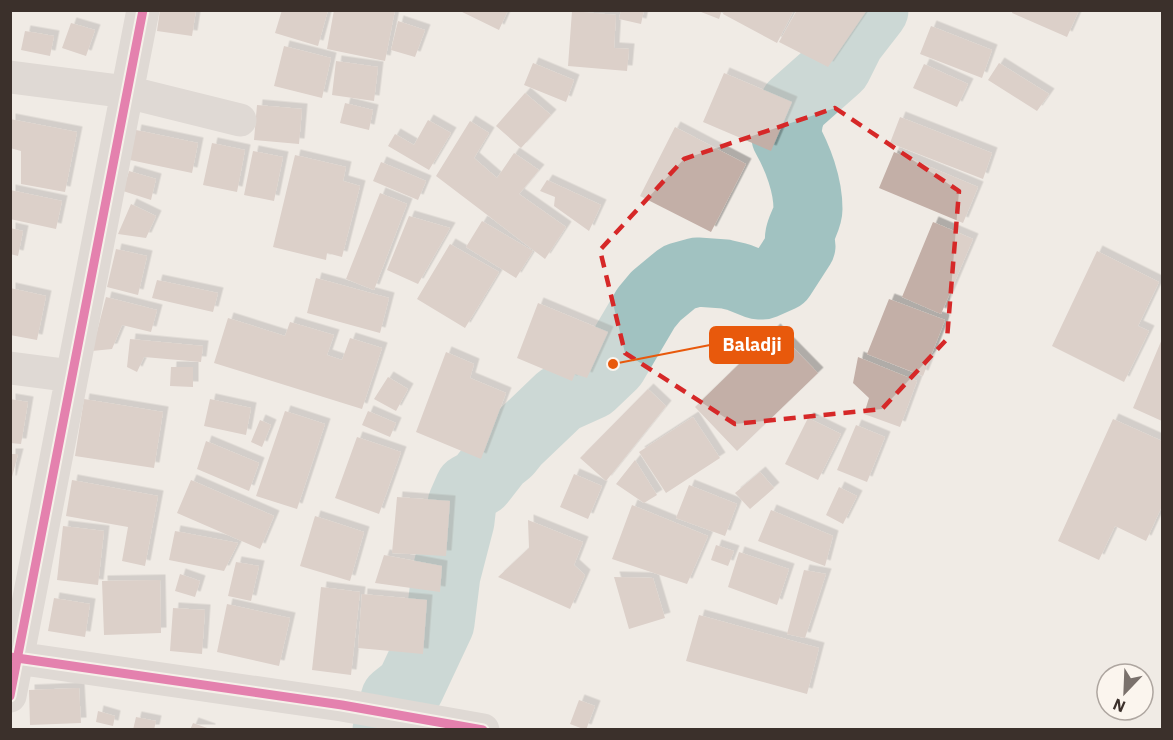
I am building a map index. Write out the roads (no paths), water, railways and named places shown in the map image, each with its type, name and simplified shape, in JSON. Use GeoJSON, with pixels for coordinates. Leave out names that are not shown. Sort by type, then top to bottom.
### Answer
{"type":"FeatureCollection","features":[{"type":"Feature","properties":{"kind":"street"},"geometry":{"type":"LineString","coordinates":[[10,696],[14,658],[72,376],[143,10]]}},
{"type":"Feature","properties":{"kind":"street"},"geometry":{"type":"LineString","coordinates":[[10,77],[127,93],[240,120]]}},
{"type":"Feature","properties":{"kind":"street"},"geometry":{"type":"LineString","coordinates":[[10,368],[72,376]]}},
{"type":"Feature","properties":{"kind":"street"},"geometry":{"type":"LineString","coordinates":[[14,658],[342,705],[483,729]]}},
{"type":"Feature","properties":{"kind":"waterway"},"geometry":{"type":"LineString","coordinates":[[387,730],[395,699],[410,687],[440,623],[446,575],[462,504],[469,488],[480,482],[498,459],[560,399],[591,385],[613,364],[646,308],[656,296],[679,277],[697,272],[725,274],[758,285],[781,277],[801,246],[800,237],[808,209],[801,172],[786,137],[789,118],[794,105],[837,67],[850,41],[874,10]]}},
{"type":"Feature","properties":{"kind":"place","name":"Baladji"},"geometry":{"type":"Point","coordinates":[613,364]}}]}
